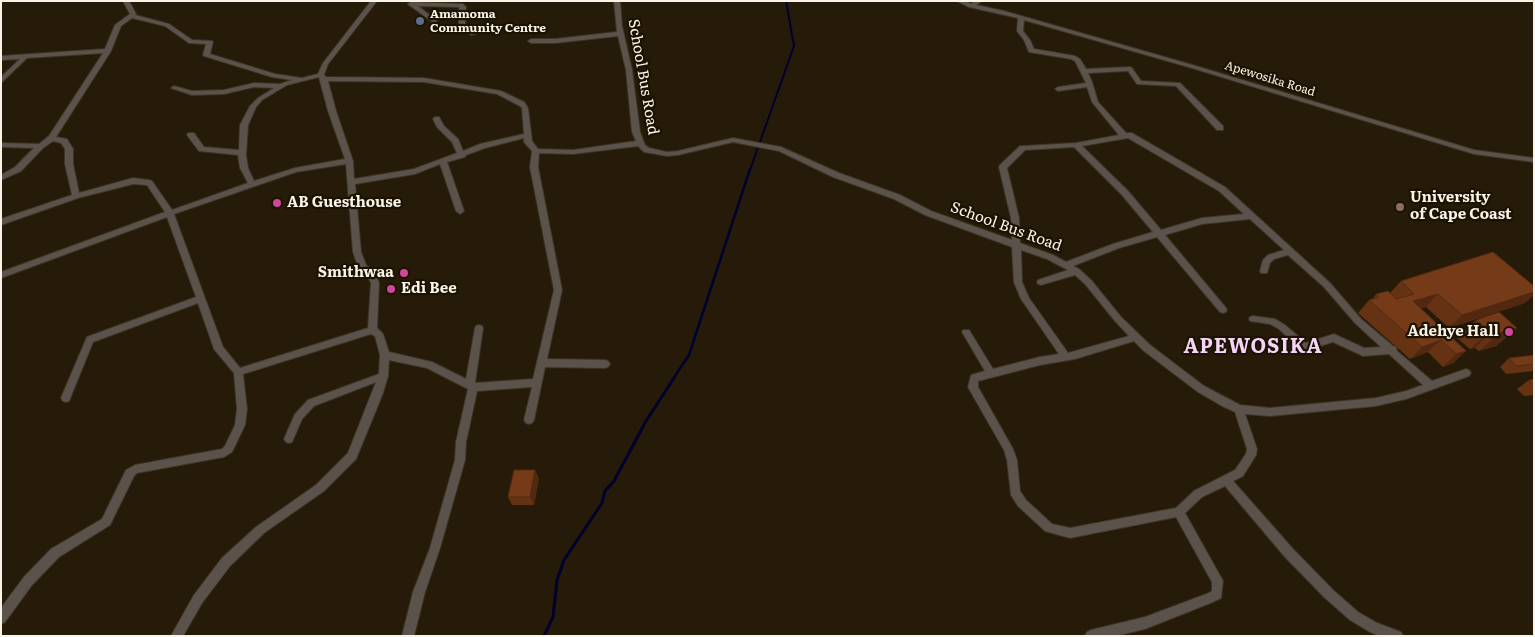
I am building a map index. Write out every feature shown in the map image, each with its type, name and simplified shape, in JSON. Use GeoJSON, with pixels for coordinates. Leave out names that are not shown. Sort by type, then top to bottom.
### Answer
{"type":"FeatureCollection","features":[{"type":"Feature","properties":{"kind":"street"},"geometry":{"type":"LineString","coordinates":[[126,1],[133,14],[131,16]]}},
{"type":"Feature","properties":{"kind":"street"},"geometry":{"type":"LineString","coordinates":[[372,330],[375,284],[373,277],[359,263],[349,161],[322,77],[325,64],[374,1]]}},
{"type":"Feature","properties":{"kind":"street","name":"School Bus Road"},"geometry":{"type":"LineString","coordinates":[[617,1],[621,34],[629,70],[636,132],[640,143],[647,150],[667,154],[678,153],[727,141],[762,144],[781,149],[836,175],[897,197],[928,213],[1066,265],[1076,271],[1093,287],[1114,314],[1136,337],[1207,393],[1239,409],[1270,412],[1376,402],[1406,396],[1466,373]]}},
{"type":"Feature","properties":{"kind":"street"},"geometry":{"type":"LineString","coordinates":[[970,6],[979,1]]}},
{"type":"Feature","properties":{"kind":"street","name":"Apewosika Road"},"geometry":{"type":"LineString","coordinates":[[984,1],[1002,12]]}},
{"type":"Feature","properties":{"kind":"street","name":"Apewosika Road"},"geometry":{"type":"LineString","coordinates":[[960,2],[970,6],[1002,12],[1474,152],[1534,160]]}},
{"type":"Feature","properties":{"kind":"street"},"geometry":{"type":"LineString","coordinates":[[409,3],[434,21]]}},
{"type":"Feature","properties":{"kind":"street"},"geometry":{"type":"LineString","coordinates":[[409,3],[461,5],[463,6],[462,25],[473,34]]}},
{"type":"Feature","properties":{"kind":"street"},"geometry":{"type":"LineString","coordinates":[[1,178],[18,169],[40,146],[52,138],[108,51],[118,24],[131,16],[167,25],[191,42],[210,42],[206,55],[274,76],[299,79],[322,77],[424,80],[488,89],[522,104],[525,108],[530,147],[536,151],[572,152],[640,143]]}},
{"type":"Feature","properties":{"kind":"street"},"geometry":{"type":"LineString","coordinates":[[1021,18],[1020,31],[1027,40],[1031,50],[1075,58],[1085,71],[1095,102],[1123,135]]}},
{"type":"Feature","properties":{"kind":"street"},"geometry":{"type":"LineString","coordinates":[[531,41],[554,42],[621,34]]}},
{"type":"Feature","properties":{"kind":"street"},"geometry":{"type":"LineString","coordinates":[[1,58],[24,58],[108,51]]}},
{"type":"Feature","properties":{"kind":"street"},"geometry":{"type":"LineString","coordinates":[[1,81],[24,58]]}},
{"type":"Feature","properties":{"kind":"street"},"geometry":{"type":"LineString","coordinates":[[1085,71],[1130,69],[1139,83],[1178,84],[1220,128]]}},
{"type":"Feature","properties":{"kind":"street"},"geometry":{"type":"LineString","coordinates":[[252,184],[244,168],[242,153],[244,125],[253,106],[260,99],[281,86],[299,79]]}},
{"type":"Feature","properties":{"kind":"street"},"geometry":{"type":"LineString","coordinates":[[174,88],[192,93],[200,93],[224,92],[254,85],[281,86]]}},
{"type":"Feature","properties":{"kind":"street"},"geometry":{"type":"LineString","coordinates":[[1058,88],[1090,85]]}},
{"type":"Feature","properties":{"kind":"street"},"geometry":{"type":"LineString","coordinates":[[200,93],[207,86]]}},
{"type":"Feature","properties":{"kind":"street"},"geometry":{"type":"LineString","coordinates":[[437,119],[441,127],[456,141],[462,155]]}},
{"type":"Feature","properties":{"kind":"street"},"geometry":{"type":"LineString","coordinates":[[191,135],[202,149],[242,153]]}},
{"type":"Feature","properties":{"kind":"street"},"geometry":{"type":"LineString","coordinates":[[352,182],[415,170],[528,135]]}},
{"type":"Feature","properties":{"kind":"street"},"geometry":{"type":"LineString","coordinates":[[1065,356],[1025,298],[1018,282],[1015,218],[1002,167],[1023,148],[1076,145],[1123,135],[1138,139],[1208,179],[1252,216],[1327,285],[1358,321],[1393,350],[1431,386]]}},
{"type":"Feature","properties":{"kind":"street"},"geometry":{"type":"LineString","coordinates":[[52,138],[64,141],[70,149],[69,164],[76,196]]}},
{"type":"Feature","properties":{"kind":"street"},"geometry":{"type":"LineString","coordinates":[[1,144],[40,146]]}},
{"type":"Feature","properties":{"kind":"street"},"geometry":{"type":"LineString","coordinates":[[1076,145],[1117,184],[1223,310]]}},
{"type":"Feature","properties":{"kind":"street"},"geometry":{"type":"LineString","coordinates":[[529,420],[558,290],[534,167],[536,151]]}},
{"type":"Feature","properties":{"kind":"street"},"geometry":{"type":"LineString","coordinates":[[1,275],[252,184],[295,170],[349,161]]}},
{"type":"Feature","properties":{"kind":"street"},"geometry":{"type":"LineString","coordinates":[[443,162],[460,211]]}},
{"type":"Feature","properties":{"kind":"street"},"geometry":{"type":"LineString","coordinates":[[1,222],[114,184],[142,180],[148,183],[170,213],[192,280],[220,349],[238,372],[242,416],[229,449],[218,455],[133,471],[128,475],[106,522],[54,553],[28,581],[1,618]]}},
{"type":"Feature","properties":{"kind":"street"},"geometry":{"type":"LineString","coordinates":[[1066,265],[1158,233],[1202,221],[1252,216]]}},
{"type":"Feature","properties":{"kind":"street"},"geometry":{"type":"LineString","coordinates":[[1264,271],[1266,262],[1271,257],[1290,251]]}},
{"type":"Feature","properties":{"kind":"street"},"geometry":{"type":"LineString","coordinates":[[1040,282],[1076,271]]}},
{"type":"Feature","properties":{"kind":"street"},"geometry":{"type":"LineString","coordinates":[[66,398],[90,340],[201,299]]}},
{"type":"Feature","properties":{"kind":"street"},"geometry":{"type":"LineString","coordinates":[[1253,319],[1272,321],[1282,327],[1304,348],[1334,338],[1363,352],[1393,350]]}},
{"type":"Feature","properties":{"kind":"street"},"geometry":{"type":"LineString","coordinates":[[408,636],[418,592],[435,548],[457,469],[472,386],[479,328]]}},
{"type":"Feature","properties":{"kind":"street"},"geometry":{"type":"LineString","coordinates":[[177,636],[208,585],[244,543],[305,500],[336,474],[352,456],[384,376],[385,355],[379,334],[372,330],[238,372]]}},
{"type":"Feature","properties":{"kind":"street"},"geometry":{"type":"LineString","coordinates":[[966,332],[991,374]]}},
{"type":"Feature","properties":{"kind":"street"},"geometry":{"type":"LineString","coordinates":[[1136,337],[1075,355],[974,378],[973,387],[1008,448],[1012,460],[1015,492],[1022,503],[1049,528],[1070,533],[1179,512],[1198,494],[1239,474],[1251,455],[1252,449],[1239,409]]}},
{"type":"Feature","properties":{"kind":"street"},"geometry":{"type":"LineString","coordinates":[[385,355],[429,365],[472,386],[537,383]]}},
{"type":"Feature","properties":{"kind":"street"},"geometry":{"type":"LineString","coordinates":[[541,363],[605,364]]}},
{"type":"Feature","properties":{"kind":"street"},"geometry":{"type":"LineString","coordinates":[[289,439],[298,417],[311,403],[384,376]]}},
{"type":"Feature","properties":{"kind":"street"},"geometry":{"type":"LineString","coordinates":[[1226,480],[1289,553],[1329,594],[1354,616],[1374,628],[1397,636]]}},
{"type":"Feature","properties":{"kind":"street"},"geometry":{"type":"LineString","coordinates":[[1091,636],[1145,622],[1217,594],[1218,581],[1179,512]]}},
{"type":"Feature","properties":{"kind":"building"},"geometry":{"type":"Polygon","coordinates":[[[1493,252],[1534,286],[1534,292],[1462,315],[1438,294],[1413,301],[1466,351],[1456,354],[1441,340],[1422,347],[1369,300],[1379,297],[1376,294],[1388,291],[1396,299],[1414,294],[1401,281],[1493,252]]]}},
{"type":"Feature","properties":{"kind":"building"},"geometry":{"type":"Polygon","coordinates":[[[1499,312],[1517,328],[1499,333],[1495,329],[1489,331],[1476,320],[1499,312]]]}},
{"type":"Feature","properties":{"kind":"building"},"geometry":{"type":"Polygon","coordinates":[[[1534,355],[1534,364],[1516,366],[1509,358],[1534,355]]]}},
{"type":"Feature","properties":{"kind":"building"},"geometry":{"type":"Polygon","coordinates":[[[1534,379],[1534,386],[1529,380],[1534,379]]]}},
{"type":"Feature","properties":{"kind":"building"},"geometry":{"type":"Polygon","coordinates":[[[514,470],[535,470],[530,497],[508,497],[514,470]]]}},
{"type":"Feature","properties":{"kind":"waterway"},"geometry":{"type":"LineString","coordinates":[[750,170],[794,46],[786,1]]}},
{"type":"Feature","properties":{"kind":"waterway"},"geometry":{"type":"LineString","coordinates":[[673,379],[689,355],[750,169]]}},
{"type":"Feature","properties":{"kind":"waterway"},"geometry":{"type":"LineString","coordinates":[[544,636],[553,617],[557,580],[564,560],[602,503],[605,491],[614,481],[646,421],[674,378]]}},
{"type":"Feature","properties":{"kind":"place","name":"Amamoma Community Centre"},"geometry":{"type":"Point","coordinates":[420,21]}},
{"type":"Feature","properties":{"kind":"place","name":"AB Guesthouse"},"geometry":{"type":"Point","coordinates":[277,203]}},
{"type":"Feature","properties":{"kind":"place","name":"University of Cape Coast"},"geometry":{"type":"Point","coordinates":[1400,207]}},
{"type":"Feature","properties":{"kind":"place","name":"Smithwaa"},"geometry":{"type":"Point","coordinates":[404,273]}},
{"type":"Feature","properties":{"kind":"place","name":"Edi Bee"},"geometry":{"type":"Point","coordinates":[391,289]}},
{"type":"Feature","properties":{"kind":"place","name":"Adehye Hall"},"geometry":{"type":"Point","coordinates":[1509,332]}},
{"type":"Feature","properties":{"kind":"district","name":"APEWOSIKA"},"geometry":{"type":"Point","coordinates":[1253,347]}}]}
